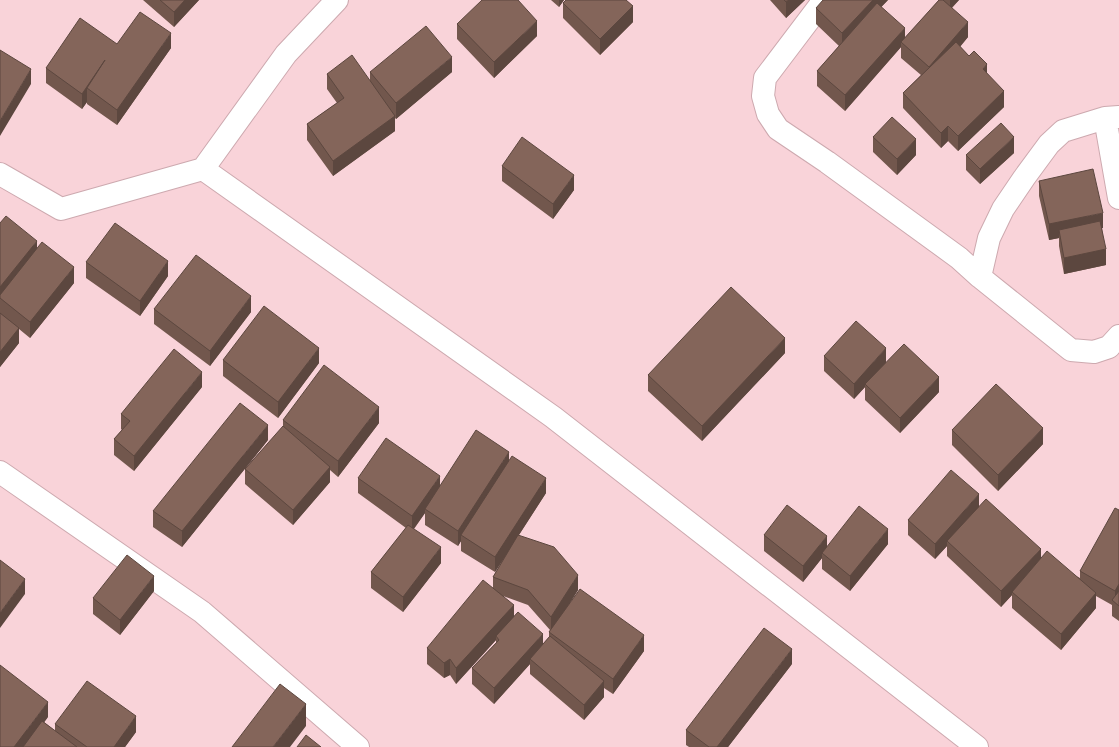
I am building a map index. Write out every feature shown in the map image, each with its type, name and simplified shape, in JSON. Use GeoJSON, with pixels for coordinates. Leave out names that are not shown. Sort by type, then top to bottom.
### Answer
{"type":"FeatureCollection","features":[{"type":"Feature","properties":{"kind":"street"},"geometry":{"type":"LineString","coordinates":[[0,174],[61,209],[203,168],[286,54],[337,0]]}},
{"type":"Feature","properties":{"kind":"street"},"geometry":{"type":"LineString","coordinates":[[824,0],[765,78],[763,96],[768,114],[778,129],[827,162],[959,258],[980,277],[1071,350],[1094,352],[1109,347],[1119,336]]}},
{"type":"Feature","properties":{"kind":"street"},"geometry":{"type":"LineString","coordinates":[[980,277],[989,238],[1003,209],[1049,144],[1063,130],[1112,117],[1119,198]]}},
{"type":"Feature","properties":{"kind":"street"},"geometry":{"type":"LineString","coordinates":[[203,168],[554,417],[977,747]]}},
{"type":"Feature","properties":{"kind":"street"},"geometry":{"type":"LineString","coordinates":[[0,472],[202,612],[358,747]]}},
{"type":"Feature","properties":{"kind":"building"},"geometry":{"type":"Polygon","coordinates":[[[160,0],[185,0],[174,12],[160,0]]]}},
{"type":"Feature","properties":{"kind":"building"},"geometry":{"type":"Polygon","coordinates":[[[482,0],[518,0],[537,21],[494,62],[457,24],[482,0]]]}},
{"type":"Feature","properties":{"kind":"building"},"geometry":{"type":"Polygon","coordinates":[[[566,0],[626,0],[633,6],[600,39],[563,3],[566,0]]]}},
{"type":"Feature","properties":{"kind":"building"},"geometry":{"type":"Polygon","coordinates":[[[823,0],[873,0],[842,33],[816,8],[823,0]]]}},
{"type":"Feature","properties":{"kind":"building"},"geometry":{"type":"Polygon","coordinates":[[[939,0],[943,0],[968,22],[929,67],[901,42],[939,0]]]}},
{"type":"Feature","properties":{"kind":"building"},"geometry":{"type":"Polygon","coordinates":[[[877,3],[905,28],[845,95],[817,71],[877,3]]]}},
{"type":"Feature","properties":{"kind":"building"},"geometry":{"type":"Polygon","coordinates":[[[140,12],[171,33],[117,110],[87,88],[105,60],[82,94],[46,68],[80,18],[117,44],[140,12]]]}},
{"type":"Feature","properties":{"kind":"building"},"geometry":{"type":"Polygon","coordinates":[[[426,26],[452,57],[396,103],[370,72],[426,26]]]}},
{"type":"Feature","properties":{"kind":"building"},"geometry":{"type":"Polygon","coordinates":[[[956,42],[969,56],[974,51],[987,64],[983,69],[1004,91],[958,136],[948,126],[941,133],[903,93],[956,42]]]}},
{"type":"Feature","properties":{"kind":"building"},"geometry":{"type":"Polygon","coordinates":[[[0,50],[31,69],[0,121],[0,50]]]}},
{"type":"Feature","properties":{"kind":"building"},"geometry":{"type":"Polygon","coordinates":[[[352,55],[395,116],[333,161],[307,124],[344,98],[327,74],[352,55]]]}},
{"type":"Feature","properties":{"kind":"building"},"geometry":{"type":"Polygon","coordinates":[[[892,117],[916,139],[897,159],[873,137],[892,117]]]}},
{"type":"Feature","properties":{"kind":"building"},"geometry":{"type":"Polygon","coordinates":[[[1001,123],[1014,137],[980,169],[966,155],[1001,123]]]}},
{"type":"Feature","properties":{"kind":"building"},"geometry":{"type":"Polygon","coordinates":[[[522,137],[574,175],[553,204],[502,166],[522,137]]]}},
{"type":"Feature","properties":{"kind":"building"},"geometry":{"type":"Polygon","coordinates":[[[1093,169],[1103,213],[1049,224],[1039,181],[1093,169]]]}},
{"type":"Feature","properties":{"kind":"building"},"geometry":{"type":"Polygon","coordinates":[[[6,216],[37,241],[0,287],[0,223],[6,216]]]}},
{"type":"Feature","properties":{"kind":"building"},"geometry":{"type":"Polygon","coordinates":[[[1100,221],[1106,249],[1064,258],[1059,230],[1100,221]]]}},
{"type":"Feature","properties":{"kind":"building"},"geometry":{"type":"Polygon","coordinates":[[[115,223],[168,261],[140,301],[86,262],[115,223]]]}},
{"type":"Feature","properties":{"kind":"building"},"geometry":{"type":"Polygon","coordinates":[[[42,242],[74,267],[30,322],[0,298],[0,295],[42,242]]]}},
{"type":"Feature","properties":{"kind":"building"},"geometry":{"type":"Polygon","coordinates":[[[196,255],[251,296],[210,351],[154,309],[196,255]]]}},
{"type":"Feature","properties":{"kind":"building"},"geometry":{"type":"Polygon","coordinates":[[[731,287],[785,338],[702,426],[648,375],[731,287]]]}},
{"type":"Feature","properties":{"kind":"building"},"geometry":{"type":"Polygon","coordinates":[[[264,306],[319,348],[278,402],[223,360],[264,306]]]}},
{"type":"Feature","properties":{"kind":"building"},"geometry":{"type":"Polygon","coordinates":[[[0,313],[19,328],[0,352],[0,313]]]}},
{"type":"Feature","properties":{"kind":"building"},"geometry":{"type":"Polygon","coordinates":[[[856,321],[886,348],[854,384],[824,356],[856,321]]]}},
{"type":"Feature","properties":{"kind":"building"},"geometry":{"type":"Polygon","coordinates":[[[904,344],[939,377],[900,418],[865,384],[904,344]]]}},
{"type":"Feature","properties":{"kind":"building"},"geometry":{"type":"Polygon","coordinates":[[[174,349],[202,372],[134,456],[114,439],[130,421],[121,414],[174,349]]]}},
{"type":"Feature","properties":{"kind":"building"},"geometry":{"type":"Polygon","coordinates":[[[324,365],[379,407],[338,461],[283,420],[324,365]]]}},
{"type":"Feature","properties":{"kind":"building"},"geometry":{"type":"Polygon","coordinates":[[[996,384],[1043,428],[998,475],[952,430],[996,384]]]}},
{"type":"Feature","properties":{"kind":"building"},"geometry":{"type":"Polygon","coordinates":[[[240,403],[268,425],[182,531],[153,511],[240,403]]]}},
{"type":"Feature","properties":{"kind":"building"},"geometry":{"type":"Polygon","coordinates":[[[283,426],[330,467],[293,510],[245,469],[283,426]]]}},
{"type":"Feature","properties":{"kind":"building"},"geometry":{"type":"Polygon","coordinates":[[[476,430],[509,452],[458,531],[425,509],[476,430]]]}},
{"type":"Feature","properties":{"kind":"building"},"geometry":{"type":"Polygon","coordinates":[[[386,438],[440,476],[412,516],[358,478],[386,438]]]}},
{"type":"Feature","properties":{"kind":"building"},"geometry":{"type":"Polygon","coordinates":[[[512,456],[546,478],[495,557],[461,535],[512,456]]]}},
{"type":"Feature","properties":{"kind":"building"},"geometry":{"type":"Polygon","coordinates":[[[951,470],[979,494],[935,544],[908,520],[951,470]]]}},
{"type":"Feature","properties":{"kind":"building"},"geometry":{"type":"Polygon","coordinates":[[[986,499],[1041,549],[1001,591],[947,541],[986,499]]]}},
{"type":"Feature","properties":{"kind":"building"},"geometry":{"type":"Polygon","coordinates":[[[787,505],[827,536],[803,566],[764,535],[787,505]]]}},
{"type":"Feature","properties":{"kind":"building"},"geometry":{"type":"Polygon","coordinates":[[[859,506],[888,529],[850,576],[822,553],[859,506]]]}},
{"type":"Feature","properties":{"kind":"building"},"geometry":{"type":"Polygon","coordinates":[[[1115,508],[1119,510],[1119,584],[1115,591],[1080,571],[1115,508]]]}},
{"type":"Feature","properties":{"kind":"building"},"geometry":{"type":"Polygon","coordinates":[[[408,525],[441,547],[403,597],[371,572],[408,525]]]}},
{"type":"Feature","properties":{"kind":"building"},"geometry":{"type":"Polygon","coordinates":[[[518,535],[554,547],[578,575],[551,617],[528,590],[493,577],[518,535]]]}},
{"type":"Feature","properties":{"kind":"building"},"geometry":{"type":"Polygon","coordinates":[[[1047,551],[1096,593],[1061,634],[1012,592],[1047,551]]]}},
{"type":"Feature","properties":{"kind":"building"},"geometry":{"type":"Polygon","coordinates":[[[127,555],[154,576],[120,620],[93,598],[127,555]]]}},
{"type":"Feature","properties":{"kind":"building"},"geometry":{"type":"Polygon","coordinates":[[[0,560],[25,579],[0,613],[0,560]]]}},
{"type":"Feature","properties":{"kind":"building"},"geometry":{"type":"Polygon","coordinates":[[[483,580],[514,605],[456,668],[450,659],[444,663],[427,648],[483,580]]]}},
{"type":"Feature","properties":{"kind":"building"},"geometry":{"type":"Polygon","coordinates":[[[580,589],[644,635],[613,679],[549,632],[580,589]]]}},
{"type":"Feature","properties":{"kind":"building"},"geometry":{"type":"Polygon","coordinates":[[[1119,591],[1119,606],[1112,600],[1119,591]]]}},
{"type":"Feature","properties":{"kind":"building"},"geometry":{"type":"Polygon","coordinates":[[[518,612],[543,634],[494,688],[472,668],[499,640],[496,636],[518,612]]]}},
{"type":"Feature","properties":{"kind":"building"},"geometry":{"type":"Polygon","coordinates":[[[764,628],[792,649],[717,747],[709,747],[686,730],[764,628]]]}},
{"type":"Feature","properties":{"kind":"building"},"geometry":{"type":"Polygon","coordinates":[[[550,636],[604,681],[584,705],[530,659],[550,636]]]}},
{"type":"Feature","properties":{"kind":"building"},"geometry":{"type":"Polygon","coordinates":[[[0,665],[48,702],[14,747],[0,747],[0,665]]]}},
{"type":"Feature","properties":{"kind":"building"},"geometry":{"type":"Polygon","coordinates":[[[87,681],[136,716],[114,747],[87,747],[55,724],[87,681]]]}},
{"type":"Feature","properties":{"kind":"building"},"geometry":{"type":"Polygon","coordinates":[[[280,684],[306,704],[273,747],[232,747],[280,684]]]}},
{"type":"Feature","properties":{"kind":"building"},"geometry":{"type":"Polygon","coordinates":[[[42,721],[77,747],[23,747],[42,721]]]}},
{"type":"Feature","properties":{"kind":"building"},"geometry":{"type":"Polygon","coordinates":[[[306,735],[321,747],[297,747],[306,735]]]}}]}
